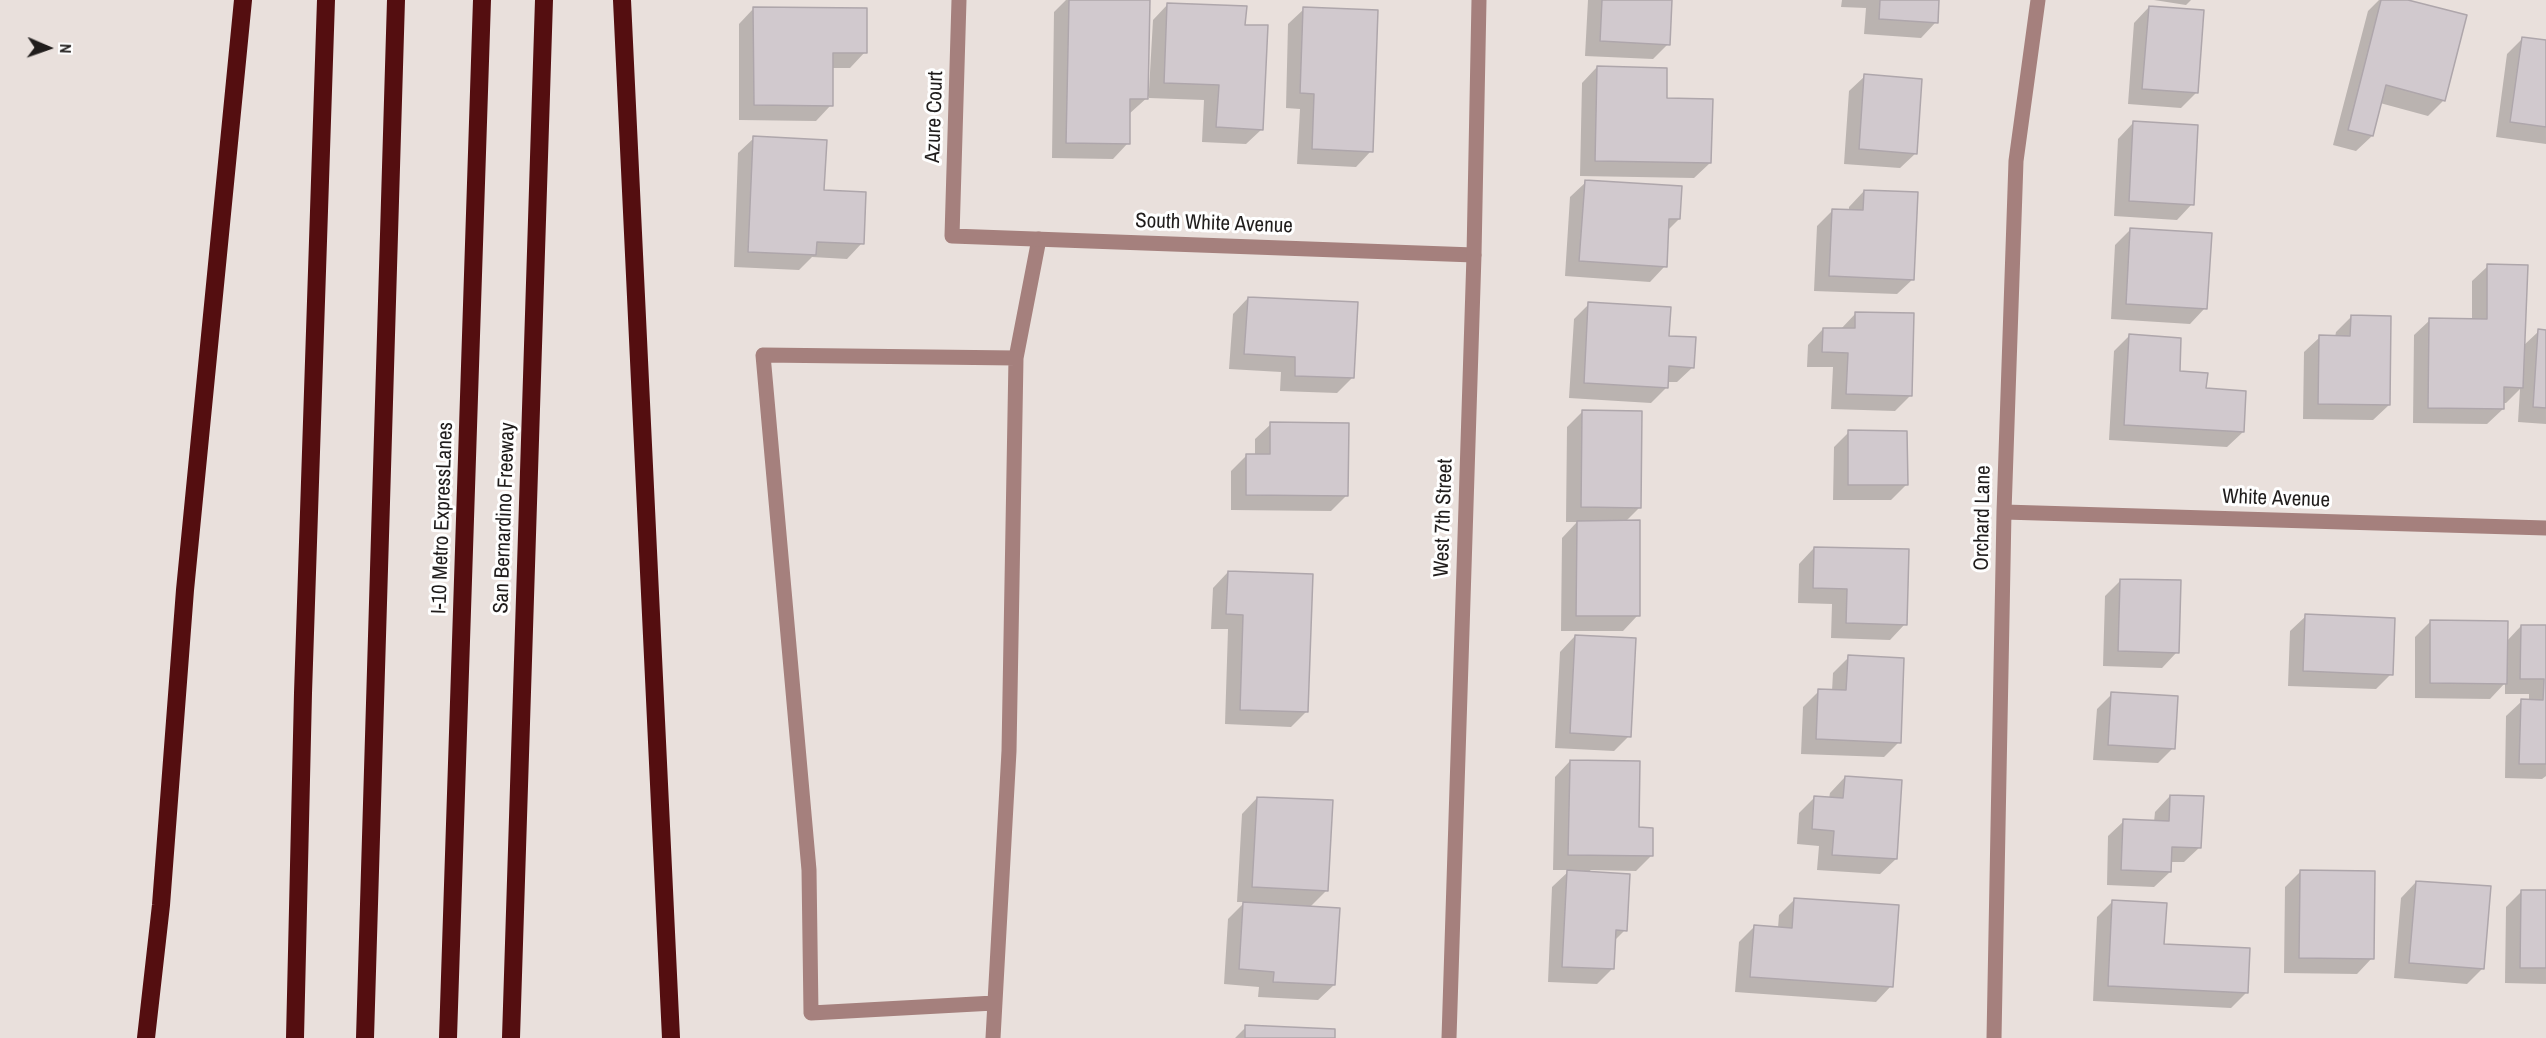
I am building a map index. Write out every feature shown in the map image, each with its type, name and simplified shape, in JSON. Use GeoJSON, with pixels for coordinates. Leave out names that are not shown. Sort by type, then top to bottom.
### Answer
{"type":"FeatureCollection","features":[{"type":"Feature","properties":{"kind":"highway"},"geometry":{"type":"LineString","coordinates":[[146,1038],[161,905],[185,590],[243,0]]}},
{"type":"Feature","properties":{"kind":"highway"},"geometry":{"type":"LineString","coordinates":[[295,1038],[303,681],[326,0]]}},
{"type":"Feature","properties":{"kind":"highway"},"geometry":{"type":"LineString","coordinates":[[365,1038],[396,0]]}},
{"type":"Feature","properties":{"kind":"highway","name":"I-10 Metro ExpressLanes"},"geometry":{"type":"LineString","coordinates":[[448,1038],[482,0]]}},
{"type":"Feature","properties":{"kind":"highway","name":"San Bernardino Freeway"},"geometry":{"type":"LineString","coordinates":[[511,1038],[544,0]]}},
{"type":"Feature","properties":{"kind":"highway"},"geometry":{"type":"LineString","coordinates":[[622,0],[671,1038]]}},
{"type":"Feature","properties":{"kind":"street","name":"Azure Court"},"geometry":{"type":"LineString","coordinates":[[952,236],[959,0]]}},
{"type":"Feature","properties":{"kind":"street","name":"West 7th Street"},"geometry":{"type":"LineString","coordinates":[[1449,1038],[1474,255],[1479,0]]}},
{"type":"Feature","properties":{"kind":"street","name":"Orchard Lane"},"geometry":{"type":"LineString","coordinates":[[1994,1038],[2004,512],[2016,161],[2038,0]]}},
{"type":"Feature","properties":{"kind":"street","name":"South White Avenue"},"geometry":{"type":"LineString","coordinates":[[952,236],[1474,255]]}},
{"type":"Feature","properties":{"kind":"street"},"geometry":{"type":"LineString","coordinates":[[993,1038],[1009,751],[1016,358],[1039,239]]}},
{"type":"Feature","properties":{"kind":"street"},"geometry":{"type":"LineString","coordinates":[[994,1003],[811,1013],[809,870],[763,355],[1016,358]]}},
{"type":"Feature","properties":{"kind":"street","name":"White Avenue"},"geometry":{"type":"LineString","coordinates":[[2004,512],[2546,528]]}},
{"type":"Feature","properties":{"kind":"building"},"geometry":{"type":"Polygon","coordinates":[[[1069,0],[1150,0],[1148,99],[1130,99],[1130,144],[1066,143],[1069,0]]]}},
{"type":"Feature","properties":{"kind":"building"},"geometry":{"type":"Polygon","coordinates":[[[1602,0],[1672,0],[1670,45],[1600,41],[1602,0]]]}},
{"type":"Feature","properties":{"kind":"building"},"geometry":{"type":"Polygon","coordinates":[[[1880,0],[1939,0],[1938,23],[1879,19],[1880,0]]]}},
{"type":"Feature","properties":{"kind":"building"},"geometry":{"type":"Polygon","coordinates":[[[2381,0],[2408,0],[2467,15],[2445,101],[2386,85],[2373,136],[2348,130],[2381,0]]]}},
{"type":"Feature","properties":{"kind":"building"},"geometry":{"type":"Polygon","coordinates":[[[1167,3],[1247,6],[1245,25],[1268,25],[1263,130],[1216,127],[1219,85],[1164,83],[1167,3]]]}},
{"type":"Feature","properties":{"kind":"building"},"geometry":{"type":"Polygon","coordinates":[[[2149,6],[2204,10],[2198,93],[2142,89],[2149,6]]]}},
{"type":"Feature","properties":{"kind":"building"},"geometry":{"type":"Polygon","coordinates":[[[753,7],[867,8],[867,53],[833,53],[833,106],[754,105],[753,7]]]}},
{"type":"Feature","properties":{"kind":"building"},"geometry":{"type":"Polygon","coordinates":[[[1303,7],[1378,10],[1373,152],[1312,149],[1314,94],[1300,93],[1303,7]]]}},
{"type":"Feature","properties":{"kind":"building"},"geometry":{"type":"Polygon","coordinates":[[[2522,37],[2546,40],[2546,127],[2510,122],[2522,37]]]}},
{"type":"Feature","properties":{"kind":"building"},"geometry":{"type":"Polygon","coordinates":[[[1597,66],[1667,68],[1667,98],[1713,99],[1711,163],[1595,161],[1597,66]]]}},
{"type":"Feature","properties":{"kind":"building"},"geometry":{"type":"Polygon","coordinates":[[[1864,74],[1922,79],[1917,154],[1859,149],[1864,74]]]}},
{"type":"Feature","properties":{"kind":"building"},"geometry":{"type":"Polygon","coordinates":[[[2133,121],[2198,125],[2194,205],[2129,201],[2133,121]]]}},
{"type":"Feature","properties":{"kind":"building"},"geometry":{"type":"Polygon","coordinates":[[[753,136],[827,140],[824,190],[866,192],[864,244],[817,242],[816,255],[748,252],[753,136]]]}},
{"type":"Feature","properties":{"kind":"building"},"geometry":{"type":"Polygon","coordinates":[[[1585,180],[1682,186],[1680,219],[1669,219],[1667,267],[1579,261],[1585,180]]]}},
{"type":"Feature","properties":{"kind":"building"},"geometry":{"type":"Polygon","coordinates":[[[1864,190],[1918,192],[1914,280],[1829,276],[1832,209],[1863,210],[1864,190]]]}},
{"type":"Feature","properties":{"kind":"building"},"geometry":{"type":"Polygon","coordinates":[[[2130,228],[2212,233],[2207,309],[2126,304],[2130,228]]]}},
{"type":"Feature","properties":{"kind":"building"},"geometry":{"type":"Polygon","coordinates":[[[2487,264],[2528,265],[2523,388],[2504,387],[2504,409],[2428,408],[2429,318],[2487,319],[2487,264]]]}},
{"type":"Feature","properties":{"kind":"building"},"geometry":{"type":"Polygon","coordinates":[[[1248,297],[1358,302],[1354,378],[1295,376],[1295,357],[1244,354],[1248,297]]]}},
{"type":"Feature","properties":{"kind":"building"},"geometry":{"type":"Polygon","coordinates":[[[1588,302],[1671,307],[1669,336],[1696,337],[1694,368],[1669,366],[1668,388],[1584,383],[1588,302]]]}},
{"type":"Feature","properties":{"kind":"building"},"geometry":{"type":"Polygon","coordinates":[[[1855,312],[1914,313],[1912,396],[1846,394],[1848,353],[1822,352],[1823,328],[1855,328],[1855,312]]]}},
{"type":"Feature","properties":{"kind":"building"},"geometry":{"type":"Polygon","coordinates":[[[2351,315],[2391,316],[2390,405],[2318,404],[2319,335],[2350,336],[2351,315]]]}},
{"type":"Feature","properties":{"kind":"building"},"geometry":{"type":"Polygon","coordinates":[[[2538,329],[2546,330],[2546,408],[2533,407],[2538,329]]]}},
{"type":"Feature","properties":{"kind":"building"},"geometry":{"type":"Polygon","coordinates":[[[2129,334],[2181,338],[2180,371],[2208,373],[2206,388],[2246,391],[2244,432],[2124,425],[2129,334]]]}},
{"type":"Feature","properties":{"kind":"building"},"geometry":{"type":"Polygon","coordinates":[[[1582,410],[1642,411],[1641,508],[1581,507],[1582,410]]]}},
{"type":"Feature","properties":{"kind":"building"},"geometry":{"type":"Polygon","coordinates":[[[1270,422],[1349,423],[1348,496],[1246,495],[1246,454],[1270,454],[1270,422]]]}},
{"type":"Feature","properties":{"kind":"building"},"geometry":{"type":"Polygon","coordinates":[[[1848,430],[1907,431],[1908,485],[1848,485],[1848,430]]]}},
{"type":"Feature","properties":{"kind":"building"},"geometry":{"type":"Polygon","coordinates":[[[1640,520],[1640,616],[1576,616],[1577,521],[1640,520]]]}},
{"type":"Feature","properties":{"kind":"building"},"geometry":{"type":"Polygon","coordinates":[[[1814,547],[1909,549],[1907,625],[1846,623],[1847,589],[1813,588],[1814,547]]]}},
{"type":"Feature","properties":{"kind":"building"},"geometry":{"type":"Polygon","coordinates":[[[1228,571],[1313,574],[1308,712],[1240,710],[1243,615],[1226,614],[1228,571]]]}},
{"type":"Feature","properties":{"kind":"building"},"geometry":{"type":"Polygon","coordinates":[[[2120,579],[2181,580],[2179,653],[2118,651],[2120,579]]]}},
{"type":"Feature","properties":{"kind":"building"},"geometry":{"type":"Polygon","coordinates":[[[2305,614],[2395,618],[2393,675],[2303,671],[2305,614]]]}},
{"type":"Feature","properties":{"kind":"building"},"geometry":{"type":"Polygon","coordinates":[[[2430,620],[2508,621],[2507,684],[2430,683],[2430,620]]]}},
{"type":"Feature","properties":{"kind":"building"},"geometry":{"type":"Polygon","coordinates":[[[2521,625],[2546,625],[2546,764],[2519,764],[2521,699],[2543,700],[2544,679],[2520,679],[2521,625]]]}},
{"type":"Feature","properties":{"kind":"building"},"geometry":{"type":"Polygon","coordinates":[[[1575,635],[1636,638],[1631,737],[1570,733],[1575,635]]]}},
{"type":"Feature","properties":{"kind":"building"},"geometry":{"type":"Polygon","coordinates":[[[1848,655],[1904,658],[1901,743],[1816,739],[1818,689],[1846,690],[1848,655]]]}},
{"type":"Feature","properties":{"kind":"building"},"geometry":{"type":"Polygon","coordinates":[[[2111,692],[2178,696],[2175,749],[2108,745],[2111,692]]]}},
{"type":"Feature","properties":{"kind":"building"},"geometry":{"type":"Polygon","coordinates":[[[1570,760],[1640,761],[1639,827],[1653,828],[1653,856],[1568,855],[1570,760]]]}},
{"type":"Feature","properties":{"kind":"building"},"geometry":{"type":"Polygon","coordinates":[[[1845,776],[1902,780],[1897,859],[1832,855],[1834,831],[1812,829],[1814,796],[1843,798],[1845,776]]]}},
{"type":"Feature","properties":{"kind":"building"},"geometry":{"type":"Polygon","coordinates":[[[2170,795],[2204,796],[2201,848],[2172,847],[2171,872],[2121,870],[2123,819],[2169,821],[2170,795]]]}},
{"type":"Feature","properties":{"kind":"building"},"geometry":{"type":"Polygon","coordinates":[[[1257,797],[1333,800],[1328,891],[1252,887],[1257,797]]]}},
{"type":"Feature","properties":{"kind":"building"},"geometry":{"type":"Polygon","coordinates":[[[1567,870],[1630,874],[1627,931],[1616,930],[1614,969],[1562,967],[1567,870]]]}},
{"type":"Feature","properties":{"kind":"building"},"geometry":{"type":"Polygon","coordinates":[[[2300,870],[2375,871],[2374,959],[2299,958],[2300,870]]]}},
{"type":"Feature","properties":{"kind":"building"},"geometry":{"type":"Polygon","coordinates":[[[2416,881],[2491,886],[2484,969],[2409,963],[2416,881]]]}},
{"type":"Feature","properties":{"kind":"building"},"geometry":{"type":"Polygon","coordinates":[[[2521,890],[2546,890],[2546,968],[2520,968],[2521,890]]]}},
{"type":"Feature","properties":{"kind":"building"},"geometry":{"type":"Polygon","coordinates":[[[1794,898],[1899,905],[1893,987],[1750,977],[1754,925],[1792,928],[1794,898]]]}},
{"type":"Feature","properties":{"kind":"building"},"geometry":{"type":"Polygon","coordinates":[[[2112,900],[2167,903],[2164,944],[2250,948],[2248,993],[2108,986],[2112,900]]]}},
{"type":"Feature","properties":{"kind":"building"},"geometry":{"type":"Polygon","coordinates":[[[1243,902],[1340,908],[1335,985],[1273,982],[1274,972],[1239,969],[1243,902]]]}},
{"type":"Feature","properties":{"kind":"building"},"geometry":{"type":"Polygon","coordinates":[[[1245,1025],[1335,1029],[1335,1038],[1245,1038],[1245,1025]]]}}]}
